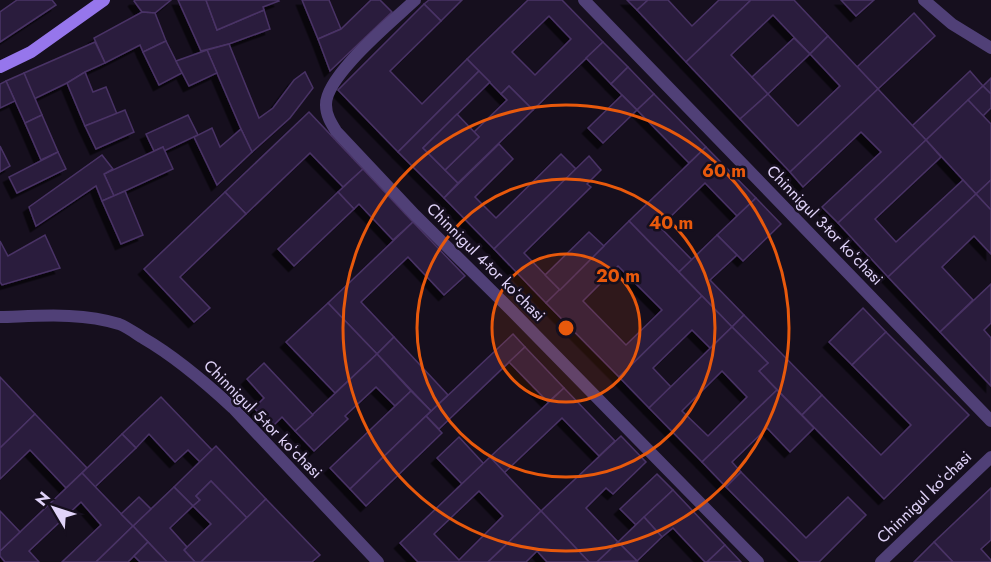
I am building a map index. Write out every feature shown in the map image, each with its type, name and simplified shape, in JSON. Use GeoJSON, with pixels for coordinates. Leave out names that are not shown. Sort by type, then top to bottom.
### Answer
{"type":"FeatureCollection","features":[{"type":"Feature","properties":{"kind":"street"},"geometry":{"type":"LineString","coordinates":[[0,67],[32,52],[104,0]]}},
{"type":"Feature","properties":{"kind":"street","name":"Chinnigul 4-tor koʻchasi"},"geometry":{"type":"LineString","coordinates":[[415,0],[336,78],[327,93],[325,104],[328,117],[336,131],[415,215],[758,562]]}},
{"type":"Feature","properties":{"kind":"street","name":"Chinnigul 3-tor koʻchasi"},"geometry":{"type":"LineString","coordinates":[[584,0],[991,422]]}},
{"type":"Feature","properties":{"kind":"street"},"geometry":{"type":"LineString","coordinates":[[924,0],[952,24],[991,48]]}},
{"type":"Feature","properties":{"kind":"street","name":"Chinnigul 5-tor koʻchasi"},"geometry":{"type":"LineString","coordinates":[[0,317],[80,316],[120,325],[182,363],[226,401],[378,562]]}},
{"type":"Feature","properties":{"kind":"street","name":"Chinnigul koʻchasi"},"geometry":{"type":"LineString","coordinates":[[881,562],[991,457]]}},
{"type":"Feature","properties":{"kind":"building"},"geometry":{"type":"Polygon","coordinates":[[[17,0],[52,0],[56,5],[0,42],[0,12],[17,0]]]}},
{"type":"Feature","properties":{"kind":"building"},"geometry":{"type":"Polygon","coordinates":[[[135,0],[171,0],[155,13],[142,12],[135,0]]]}},
{"type":"Feature","properties":{"kind":"building"},"geometry":{"type":"Polygon","coordinates":[[[178,0],[206,0],[217,30],[264,10],[270,29],[229,44],[201,51],[178,0]]]}},
{"type":"Feature","properties":{"kind":"building"},"geometry":{"type":"Polygon","coordinates":[[[206,0],[278,0],[279,1],[217,30],[206,0]]]}},
{"type":"Feature","properties":{"kind":"building"},"geometry":{"type":"Polygon","coordinates":[[[302,0],[329,0],[341,29],[318,39],[302,0]]]}},
{"type":"Feature","properties":{"kind":"building"},"geometry":{"type":"Polygon","coordinates":[[[371,0],[380,0],[392,12],[330,71],[318,39],[341,29],[371,0]]]}},
{"type":"Feature","properties":{"kind":"building"},"geometry":{"type":"Polygon","coordinates":[[[429,0],[462,0],[441,21],[424,4],[429,0]]]}},
{"type":"Feature","properties":{"kind":"building"},"geometry":{"type":"Polygon","coordinates":[[[528,0],[562,0],[603,42],[533,110],[509,86],[501,94],[467,59],[528,0]],[[549,16],[512,52],[535,75],[571,39],[549,16]]]}},
{"type":"Feature","properties":{"kind":"building"},"geometry":{"type":"Polygon","coordinates":[[[627,0],[648,0],[637,10],[627,0]]]}},
{"type":"Feature","properties":{"kind":"building"},"geometry":{"type":"Polygon","coordinates":[[[648,0],[668,0],[692,26],[719,0],[751,0],[686,62],[637,10],[648,0]]]}},
{"type":"Feature","properties":{"kind":"building"},"geometry":{"type":"Polygon","coordinates":[[[751,0],[794,0],[828,36],[810,54],[773,15],[731,55],[768,94],[740,119],[686,62],[751,0]]]}},
{"type":"Feature","properties":{"kind":"building"},"geometry":{"type":"Polygon","coordinates":[[[841,0],[874,0],[856,16],[841,0]]]}},
{"type":"Feature","properties":{"kind":"building"},"geometry":{"type":"Polygon","coordinates":[[[424,4],[441,21],[390,71],[422,104],[467,59],[479,71],[398,152],[338,90],[424,4]]]}},
{"type":"Feature","properties":{"kind":"building"},"geometry":{"type":"Polygon","coordinates":[[[142,12],[155,13],[166,41],[143,52],[140,45],[105,63],[94,38],[142,12]]]}},
{"type":"Feature","properties":{"kind":"building"},"geometry":{"type":"Polygon","coordinates":[[[914,13],[935,36],[878,89],[857,67],[914,13]]]}},
{"type":"Feature","properties":{"kind":"building"},"geometry":{"type":"Polygon","coordinates":[[[828,36],[878,89],[790,172],[740,119],[768,94],[798,126],[840,86],[810,54],[828,36]]]}},
{"type":"Feature","properties":{"kind":"building"},"geometry":{"type":"Polygon","coordinates":[[[794,38],[810,54],[768,94],[752,77],[794,38]]]}},
{"type":"Feature","properties":{"kind":"building"},"geometry":{"type":"Polygon","coordinates":[[[166,41],[182,73],[159,85],[143,52],[166,41]]]}},
{"type":"Feature","properties":{"kind":"building"},"geometry":{"type":"Polygon","coordinates":[[[95,42],[105,63],[34,99],[24,73],[95,42]]]}},
{"type":"Feature","properties":{"kind":"building"},"geometry":{"type":"Polygon","coordinates":[[[603,42],[628,67],[611,84],[586,58],[603,42]]]}},
{"type":"Feature","properties":{"kind":"building"},"geometry":{"type":"Polygon","coordinates":[[[229,44],[259,118],[273,108],[294,80],[305,72],[313,88],[290,118],[252,152],[207,50],[229,44]]]}},
{"type":"Feature","properties":{"kind":"building"},"geometry":{"type":"Polygon","coordinates":[[[207,50],[217,73],[189,86],[176,61],[207,50]]]}},
{"type":"Feature","properties":{"kind":"building"},"geometry":{"type":"Polygon","coordinates":[[[628,67],[654,94],[637,110],[611,84],[628,67]]]}},
{"type":"Feature","properties":{"kind":"building"},"geometry":{"type":"Polygon","coordinates":[[[479,71],[490,82],[423,148],[458,183],[444,198],[398,152],[479,71]]]}},
{"type":"Feature","properties":{"kind":"building"},"geometry":{"type":"Polygon","coordinates":[[[970,71],[983,86],[926,140],[912,126],[970,71]]]}},
{"type":"Feature","properties":{"kind":"building"},"geometry":{"type":"Polygon","coordinates":[[[85,72],[93,92],[106,87],[117,114],[85,126],[67,83],[85,72]]]}},
{"type":"Feature","properties":{"kind":"building"},"geometry":{"type":"Polygon","coordinates":[[[24,73],[42,115],[25,123],[6,81],[24,73]]]}},
{"type":"Feature","properties":{"kind":"building"},"geometry":{"type":"Polygon","coordinates":[[[991,78],[991,94],[983,86],[991,78]]]}},
{"type":"Feature","properties":{"kind":"building"},"geometry":{"type":"Polygon","coordinates":[[[6,81],[15,101],[0,108],[0,84],[6,81]]]}},
{"type":"Feature","properties":{"kind":"building"},"geometry":{"type":"Polygon","coordinates":[[[509,86],[533,110],[458,183],[445,170],[479,137],[474,132],[507,100],[501,94],[509,86]]]}},
{"type":"Feature","properties":{"kind":"building"},"geometry":{"type":"Polygon","coordinates":[[[983,86],[991,94],[991,108],[983,116],[968,100],[983,86]]]}},
{"type":"Feature","properties":{"kind":"building"},"geometry":{"type":"Polygon","coordinates":[[[878,89],[926,140],[838,223],[822,207],[881,152],[861,132],[803,187],[790,172],[878,89]]]}},
{"type":"Feature","properties":{"kind":"building"},"geometry":{"type":"Polygon","coordinates":[[[654,94],[706,147],[689,163],[637,110],[654,94]]]}},
{"type":"Feature","properties":{"kind":"building"},"geometry":{"type":"Polygon","coordinates":[[[622,95],[637,110],[603,143],[588,128],[622,95]]]}},
{"type":"Feature","properties":{"kind":"building"},"geometry":{"type":"Polygon","coordinates":[[[968,100],[991,124],[991,180],[976,194],[926,140],[968,100]]]}},
{"type":"Feature","properties":{"kind":"building"},"geometry":{"type":"Polygon","coordinates":[[[125,110],[134,132],[96,149],[85,126],[125,110]]]}},
{"type":"Feature","properties":{"kind":"building"},"geometry":{"type":"Polygon","coordinates":[[[309,112],[363,169],[343,187],[310,153],[246,214],[225,192],[309,112]]]}},
{"type":"Feature","properties":{"kind":"building"},"geometry":{"type":"Polygon","coordinates":[[[457,114],[479,137],[445,170],[423,148],[457,114]]]}},
{"type":"Feature","properties":{"kind":"building"},"geometry":{"type":"Polygon","coordinates":[[[42,115],[58,152],[41,160],[25,123],[42,115]]]}},
{"type":"Feature","properties":{"kind":"building"},"geometry":{"type":"Polygon","coordinates":[[[188,115],[198,135],[164,151],[163,147],[154,151],[146,134],[188,115]]]}},
{"type":"Feature","properties":{"kind":"building"},"geometry":{"type":"Polygon","coordinates":[[[212,128],[220,147],[241,129],[252,152],[217,185],[194,137],[212,128]]]}},
{"type":"Feature","properties":{"kind":"building"},"geometry":{"type":"Polygon","coordinates":[[[926,140],[941,157],[875,219],[896,242],[963,180],[976,194],[888,277],[838,223],[926,140]]]}},
{"type":"Feature","properties":{"kind":"building"},"geometry":{"type":"Polygon","coordinates":[[[499,144],[513,159],[475,197],[496,218],[561,154],[576,169],[494,249],[444,198],[499,144]]]}},
{"type":"Feature","properties":{"kind":"building"},"geometry":{"type":"Polygon","coordinates":[[[0,146],[10,166],[0,172],[0,146]]]}},
{"type":"Feature","properties":{"kind":"building"},"geometry":{"type":"Polygon","coordinates":[[[163,147],[173,169],[114,196],[104,174],[163,147]]]}},
{"type":"Feature","properties":{"kind":"building"},"geometry":{"type":"Polygon","coordinates":[[[706,147],[756,198],[737,216],[705,183],[660,227],[692,260],[679,272],[629,221],[706,147]]]}},
{"type":"Feature","properties":{"kind":"building"},"geometry":{"type":"Polygon","coordinates":[[[58,152],[66,169],[17,193],[9,177],[58,152]]]}},
{"type":"Feature","properties":{"kind":"building"},"geometry":{"type":"Polygon","coordinates":[[[102,155],[113,169],[104,174],[114,196],[102,201],[96,186],[36,226],[29,207],[102,155]]]}},
{"type":"Feature","properties":{"kind":"building"},"geometry":{"type":"Polygon","coordinates":[[[589,156],[601,170],[587,184],[591,187],[524,253],[560,290],[546,303],[494,249],[589,156]]]}},
{"type":"Feature","properties":{"kind":"building"},"geometry":{"type":"Polygon","coordinates":[[[363,169],[413,222],[393,240],[359,204],[354,209],[338,192],[363,169]]]}},
{"type":"Feature","properties":{"kind":"building"},"geometry":{"type":"Polygon","coordinates":[[[991,180],[991,210],[976,194],[991,180]]]}},
{"type":"Feature","properties":{"kind":"building"},"geometry":{"type":"Polygon","coordinates":[[[125,191],[143,235],[121,244],[102,201],[125,191]]]}},
{"type":"Feature","properties":{"kind":"building"},"geometry":{"type":"Polygon","coordinates":[[[225,192],[246,214],[180,277],[210,308],[194,322],[144,269],[225,192]]]}},
{"type":"Feature","properties":{"kind":"building"},"geometry":{"type":"Polygon","coordinates":[[[338,192],[354,209],[294,266],[278,249],[338,192]]]}},
{"type":"Feature","properties":{"kind":"building"},"geometry":{"type":"Polygon","coordinates":[[[976,194],[991,210],[991,254],[974,236],[942,267],[973,300],[940,332],[888,277],[976,194]]]}},
{"type":"Feature","properties":{"kind":"building"},"geometry":{"type":"Polygon","coordinates":[[[756,198],[781,224],[743,261],[717,235],[756,198]]]}},
{"type":"Feature","properties":{"kind":"building"},"geometry":{"type":"Polygon","coordinates":[[[629,221],[702,296],[619,377],[546,303],[629,221]],[[618,266],[583,301],[626,345],[662,310],[618,266]]]}},
{"type":"Feature","properties":{"kind":"building"},"geometry":{"type":"Polygon","coordinates":[[[413,222],[465,276],[444,295],[408,257],[361,302],[394,337],[377,354],[328,303],[413,222]]]}},
{"type":"Feature","properties":{"kind":"building"},"geometry":{"type":"Polygon","coordinates":[[[589,232],[604,246],[560,290],[545,275],[589,232]]]}},
{"type":"Feature","properties":{"kind":"building"},"geometry":{"type":"Polygon","coordinates":[[[45,235],[60,268],[2,285],[0,282],[0,241],[8,256],[45,235]]]}},
{"type":"Feature","properties":{"kind":"building"},"geometry":{"type":"Polygon","coordinates":[[[717,235],[737,255],[710,280],[744,315],[732,327],[679,272],[717,235]]]}},
{"type":"Feature","properties":{"kind":"building"},"geometry":{"type":"Polygon","coordinates":[[[991,284],[991,323],[984,330],[991,338],[991,386],[940,332],[991,284]]]}},
{"type":"Feature","properties":{"kind":"building"},"geometry":{"type":"Polygon","coordinates":[[[702,296],[732,327],[710,348],[692,330],[653,368],[671,387],[649,408],[619,377],[702,296]]]}},
{"type":"Feature","properties":{"kind":"building"},"geometry":{"type":"Polygon","coordinates":[[[328,303],[377,354],[335,393],[286,342],[328,303]]]}},
{"type":"Feature","properties":{"kind":"building"},"geometry":{"type":"Polygon","coordinates":[[[863,308],[886,332],[852,365],[829,342],[863,308]]]}},
{"type":"Feature","properties":{"kind":"building"},"geometry":{"type":"Polygon","coordinates":[[[744,315],[822,395],[802,415],[759,371],[768,363],[732,327],[744,315]]]}},
{"type":"Feature","properties":{"kind":"building"},"geometry":{"type":"Polygon","coordinates":[[[732,327],[768,363],[759,371],[777,390],[702,462],[649,408],[732,327]],[[722,371],[682,411],[708,436],[747,397],[722,371]]]}},
{"type":"Feature","properties":{"kind":"building"},"geometry":{"type":"Polygon","coordinates":[[[886,332],[969,415],[884,499],[802,415],[822,395],[881,455],[911,425],[852,365],[886,332]]]}},
{"type":"Feature","properties":{"kind":"building"},"geometry":{"type":"Polygon","coordinates":[[[513,334],[525,347],[439,429],[426,416],[513,334]]]}},
{"type":"Feature","properties":{"kind":"building"},"geometry":{"type":"Polygon","coordinates":[[[394,337],[448,395],[431,411],[377,354],[394,337]]]}},
{"type":"Feature","properties":{"kind":"building"},"geometry":{"type":"Polygon","coordinates":[[[525,347],[564,388],[548,402],[509,362],[525,347]]]}},
{"type":"Feature","properties":{"kind":"building"},"geometry":{"type":"Polygon","coordinates":[[[377,354],[411,391],[395,406],[376,387],[345,416],[348,419],[314,451],[295,431],[377,354]]]}},
{"type":"Feature","properties":{"kind":"building"},"geometry":{"type":"Polygon","coordinates":[[[264,363],[313,415],[295,431],[282,417],[272,427],[254,408],[264,398],[247,379],[264,363]]]}},
{"type":"Feature","properties":{"kind":"building"},"geometry":{"type":"Polygon","coordinates":[[[0,377],[35,414],[0,448],[0,377]]]}},
{"type":"Feature","properties":{"kind":"building"},"geometry":{"type":"Polygon","coordinates":[[[564,388],[615,441],[599,456],[562,418],[504,473],[490,457],[564,388]]]}},
{"type":"Feature","properties":{"kind":"building"},"geometry":{"type":"Polygon","coordinates":[[[777,390],[814,428],[790,452],[767,428],[732,462],[741,472],[726,487],[702,462],[777,390]]]}},
{"type":"Feature","properties":{"kind":"building"},"geometry":{"type":"Polygon","coordinates":[[[411,391],[431,411],[350,489],[330,468],[411,391]]]}},
{"type":"Feature","properties":{"kind":"building"},"geometry":{"type":"Polygon","coordinates":[[[161,397],[212,450],[200,462],[188,450],[175,462],[149,434],[136,448],[122,434],[161,397]]]}},
{"type":"Feature","properties":{"kind":"building"},"geometry":{"type":"Polygon","coordinates":[[[35,414],[87,468],[66,488],[30,450],[0,479],[0,448],[35,414]]]}},
{"type":"Feature","properties":{"kind":"building"},"geometry":{"type":"Polygon","coordinates":[[[426,416],[442,433],[366,506],[350,489],[426,416]]]}},
{"type":"Feature","properties":{"kind":"building"},"geometry":{"type":"Polygon","coordinates":[[[122,434],[136,448],[95,487],[82,473],[122,434]]]}},
{"type":"Feature","properties":{"kind":"building"},"geometry":{"type":"Polygon","coordinates":[[[621,436],[646,462],[613,494],[606,488],[586,508],[618,542],[597,562],[589,562],[541,511],[621,436]]]}},
{"type":"Feature","properties":{"kind":"building"},"geometry":{"type":"Polygon","coordinates":[[[459,437],[484,464],[462,484],[437,458],[459,437]]]}},
{"type":"Feature","properties":{"kind":"building"},"geometry":{"type":"Polygon","coordinates":[[[216,446],[266,499],[247,518],[211,481],[196,496],[200,500],[193,506],[174,487],[216,446]]]}},
{"type":"Feature","properties":{"kind":"building"},"geometry":{"type":"Polygon","coordinates":[[[490,457],[541,511],[488,562],[418,562],[400,543],[490,457]],[[479,491],[434,534],[459,560],[503,516],[479,491]]]}},
{"type":"Feature","properties":{"kind":"building"},"geometry":{"type":"Polygon","coordinates":[[[741,472],[806,538],[848,497],[866,515],[819,562],[800,562],[726,487],[741,472]]]}},
{"type":"Feature","properties":{"kind":"building"},"geometry":{"type":"Polygon","coordinates":[[[82,473],[133,526],[96,562],[62,562],[101,525],[81,502],[29,551],[39,562],[5,562],[0,556],[0,551],[82,473]]]}},
{"type":"Feature","properties":{"kind":"building"},"geometry":{"type":"Polygon","coordinates":[[[657,474],[673,490],[636,525],[620,509],[657,474]]]}},
{"type":"Feature","properties":{"kind":"building"},"geometry":{"type":"Polygon","coordinates":[[[211,481],[247,518],[201,562],[195,562],[184,550],[211,524],[193,506],[200,500],[196,496],[211,481]]]}},
{"type":"Feature","properties":{"kind":"building"},"geometry":{"type":"Polygon","coordinates":[[[174,487],[193,506],[170,528],[187,547],[184,550],[195,562],[167,562],[133,526],[174,487]]]}},
{"type":"Feature","properties":{"kind":"building"},"geometry":{"type":"Polygon","coordinates":[[[991,488],[991,540],[981,549],[991,562],[953,562],[934,542],[991,488]]]}},
{"type":"Feature","properties":{"kind":"building"},"geometry":{"type":"Polygon","coordinates":[[[673,490],[725,545],[707,562],[673,528],[662,537],[644,517],[673,490]]]}},
{"type":"Feature","properties":{"kind":"building"},"geometry":{"type":"Polygon","coordinates":[[[139,497],[151,509],[133,526],[121,514],[139,497]]]}},
{"type":"Feature","properties":{"kind":"building"},"geometry":{"type":"Polygon","coordinates":[[[266,499],[320,555],[312,562],[201,562],[266,499]]]}},
{"type":"Feature","properties":{"kind":"building"},"geometry":{"type":"Polygon","coordinates":[[[0,511],[20,532],[0,551],[0,511]]]}},
{"type":"Feature","properties":{"kind":"building"},"geometry":{"type":"Polygon","coordinates":[[[541,511],[589,562],[547,562],[537,551],[526,562],[488,562],[541,511]]]}},
{"type":"Feature","properties":{"kind":"building"},"geometry":{"type":"Polygon","coordinates":[[[644,517],[662,537],[637,561],[618,542],[644,517]]]}},
{"type":"Feature","properties":{"kind":"building"},"geometry":{"type":"Polygon","coordinates":[[[133,526],[148,542],[128,562],[96,562],[133,526]]]}},
{"type":"Feature","properties":{"kind":"building"},"geometry":{"type":"Polygon","coordinates":[[[148,542],[167,562],[140,562],[134,556],[148,542]]]}},
{"type":"Feature","properties":{"kind":"building"},"geometry":{"type":"Polygon","coordinates":[[[618,542],[637,561],[597,562],[618,542]]]}},
{"type":"Feature","properties":{"kind":"building"},"geometry":{"type":"Polygon","coordinates":[[[934,542],[953,562],[914,562],[934,542]]]}},
{"type":"Feature","properties":{"kind":"building"},"geometry":{"type":"Polygon","coordinates":[[[725,545],[741,562],[707,562],[725,545]]]}}]}
